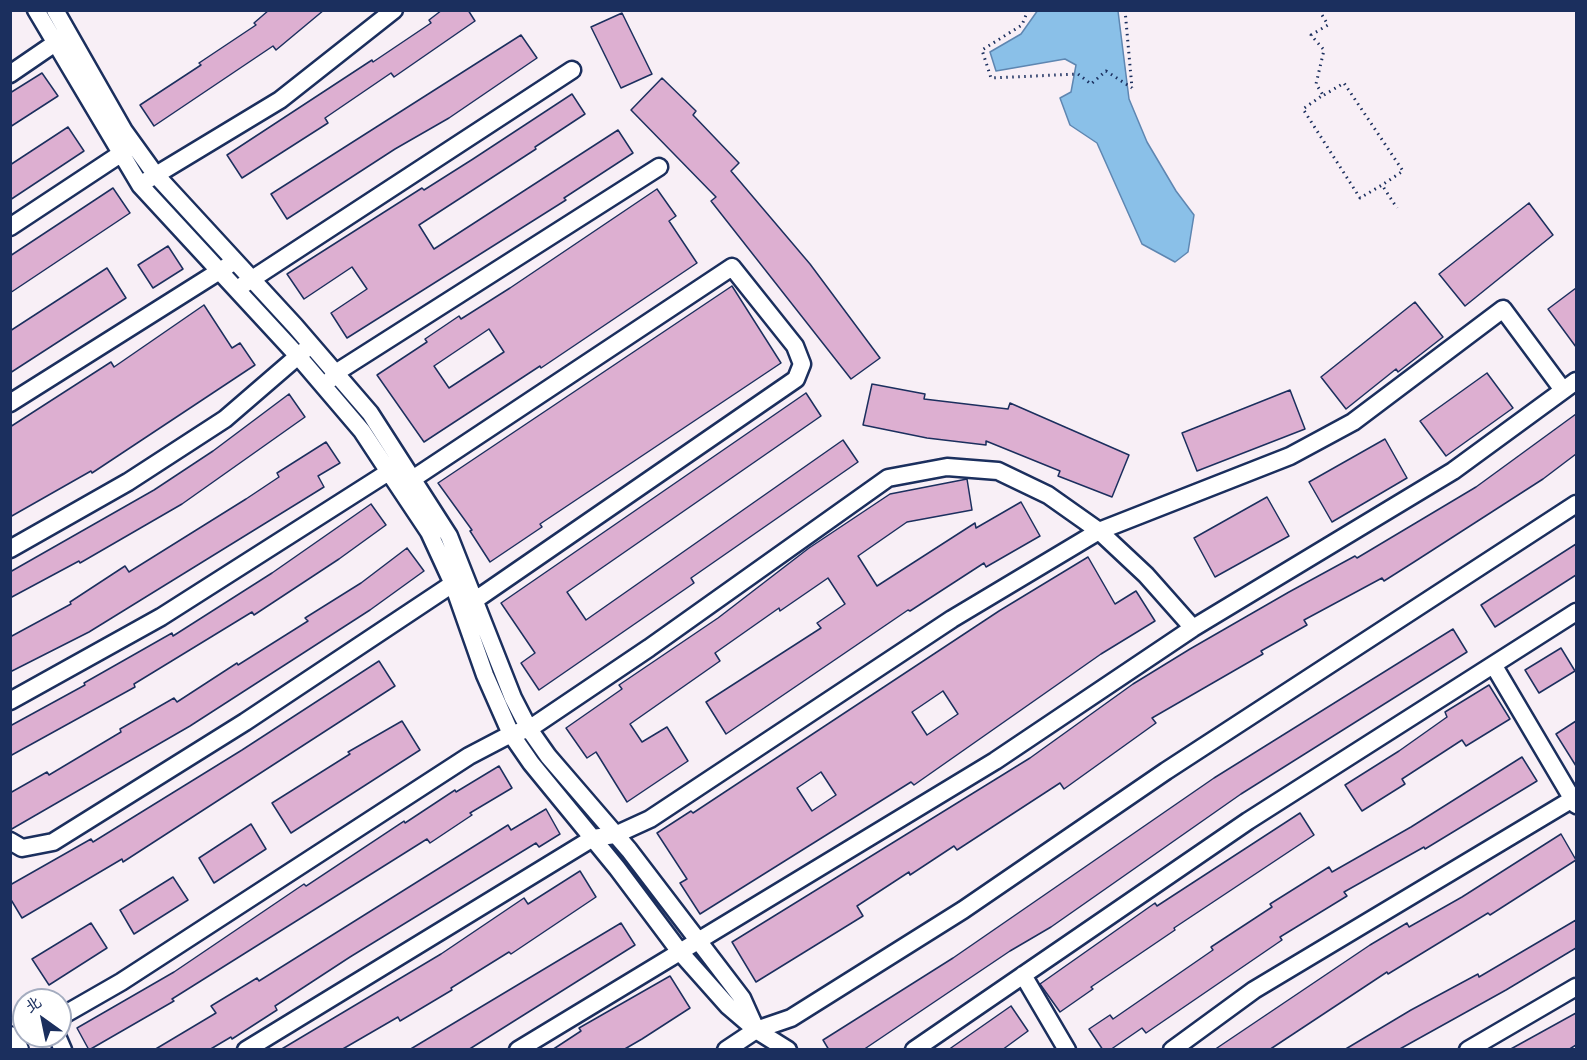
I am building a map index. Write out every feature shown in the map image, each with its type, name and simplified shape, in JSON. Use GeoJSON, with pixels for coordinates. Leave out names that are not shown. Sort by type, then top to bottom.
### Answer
{"type":"FeatureCollection","features":[{"type":"Feature","properties":{"kind":"street"},"geometry":{"type":"LineString","coordinates":[[36,10],[62,39],[127,149],[140,186],[298,356],[362,431],[459,579]]}},
{"type":"Feature","properties":{"kind":"street"},"geometry":{"type":"LineString","coordinates":[[55,10],[62,39]]}},
{"type":"Feature","properties":{"kind":"street"},"geometry":{"type":"LineString","coordinates":[[140,186],[154,174],[279,100],[394,10]]}},
{"type":"Feature","properties":{"kind":"street"},"geometry":{"type":"LineString","coordinates":[[10,74],[62,39]]}},
{"type":"Feature","properties":{"kind":"street"},"geometry":{"type":"LineString","coordinates":[[238,290],[251,278],[572,70]]}},
{"type":"Feature","properties":{"kind":"street"},"geometry":{"type":"LineString","coordinates":[[127,149],[154,174],[251,278],[337,372],[370,413],[414,478],[449,536],[459,579],[469,604],[529,729],[548,756],[615,835],[742,998],[767,1050]]}},
{"type":"Feature","properties":{"kind":"street"},"geometry":{"type":"LineString","coordinates":[[10,227],[127,149]]}},
{"type":"Feature","properties":{"kind":"street"},"geometry":{"type":"LineString","coordinates":[[324,386],[337,372],[659,167]]}},
{"type":"Feature","properties":{"kind":"street"},"geometry":{"type":"LineString","coordinates":[[10,404],[235,261]]}},
{"type":"Feature","properties":{"kind":"street"},"geometry":{"type":"LineString","coordinates":[[400,488],[732,267],[795,346],[802,363],[796,379],[469,604]]}},
{"type":"Feature","properties":{"kind":"street"},"geometry":{"type":"LineString","coordinates":[[246,1050],[593,838],[615,835],[650,819],[952,619],[1099,531],[1290,456],[1353,422],[1503,309],[1570,385],[1454,471],[1193,628],[985,767],[518,1050]]}},
{"type":"Feature","properties":{"kind":"street"},"geometry":{"type":"LineString","coordinates":[[10,549],[128,482],[225,419],[311,344]]}},
{"type":"Feature","properties":{"kind":"street"},"geometry":{"type":"LineString","coordinates":[[10,701],[161,617],[403,462]]}},
{"type":"Feature","properties":{"kind":"street"},"geometry":{"type":"LineString","coordinates":[[72,1010],[121,982],[469,756],[511,734],[529,729],[649,648],[888,478],[947,466],[998,471],[1048,495],[1099,531],[1146,575],[1193,628]]}},
{"type":"Feature","properties":{"kind":"street"},"geometry":{"type":"LineString","coordinates":[[726,1050],[756,1030],[791,1018],[963,910],[1166,771],[1576,504]]}},
{"type":"Feature","properties":{"kind":"street"},"geometry":{"type":"LineString","coordinates":[[10,841],[22,848],[53,842],[245,723],[459,579]]}},
{"type":"Feature","properties":{"kind":"street"},"geometry":{"type":"LineString","coordinates":[[469,604],[485,675],[511,734],[531,763],[593,838],[680,952],[728,1006],[756,1030],[788,1050]]}},
{"type":"Feature","properties":{"kind":"street"},"geometry":{"type":"LineString","coordinates":[[914,1050],[1248,821],[1576,612]]}},
{"type":"Feature","properties":{"kind":"street"},"geometry":{"type":"LineString","coordinates":[[1172,1050],[1254,990],[1575,800],[1494,666]]}},
{"type":"Feature","properties":{"kind":"street"},"geometry":{"type":"LineString","coordinates":[[1023,975],[1067,1050]]}},
{"type":"Feature","properties":{"kind":"street"},"geometry":{"type":"LineString","coordinates":[[1468,1050],[1576,987]]}},
{"type":"Feature","properties":{"kind":"street"},"geometry":{"type":"LineString","coordinates":[[10,1039],[15,1050]]}},
{"type":"Feature","properties":{"kind":"path"},"geometry":{"type":"LineString","coordinates":[[1028,10],[1022,25],[982,50],[992,78],[1078,74],[1091,84],[1106,71],[1132,88],[1125,10]]}},
{"type":"Feature","properties":{"kind":"path"},"geometry":{"type":"LineString","coordinates":[[1319,10],[1328,25],[1311,35],[1324,50],[1316,84],[1323,95]]}},
{"type":"Feature","properties":{"kind":"path"},"geometry":{"type":"LineString","coordinates":[[1344,83],[1403,171],[1382,185],[1360,198],[1304,110],[1323,95],[1344,83]]}},
{"type":"Feature","properties":{"kind":"path"},"geometry":{"type":"LineString","coordinates":[[1382,185],[1397,208]]}},
{"type":"Feature","properties":{"kind":"water"},"geometry":{"type":"Polygon","coordinates":[[[1038,10],[1118,11],[1129,99],[1147,142],[1176,191],[1194,215],[1188,252],[1175,262],[1142,244],[1097,143],[1070,125],[1060,98],[1071,92],[1076,65],[1065,59],[996,71],[990,52],[1021,34],[1038,10]]]}},
{"type":"Feature","properties":{"kind":"building"},"geometry":{"type":"Polygon","coordinates":[[[269,10],[324,10],[276,50],[273,46],[154,126],[140,105],[256,25],[254,23],[269,10]]]}},
{"type":"Feature","properties":{"kind":"building"},"geometry":{"type":"Polygon","coordinates":[[[442,10],[468,10],[475,21],[394,77],[391,73],[325,118],[328,123],[242,178],[227,155],[431,23],[429,20],[442,10]]]}},
{"type":"Feature","properties":{"kind":"building"},"geometry":{"type":"Polygon","coordinates":[[[622,13],[652,74],[621,88],[591,27],[622,13]]]}},
{"type":"Feature","properties":{"kind":"building"},"geometry":{"type":"Polygon","coordinates":[[[521,35],[537,58],[449,118],[395,149],[287,219],[271,194],[521,35]]]}},
{"type":"Feature","properties":{"kind":"building"},"geometry":{"type":"Polygon","coordinates":[[[42,73],[58,96],[10,127],[10,93],[42,73]]]}},
{"type":"Feature","properties":{"kind":"building"},"geometry":{"type":"Polygon","coordinates":[[[662,78],[696,111],[693,115],[739,163],[731,171],[810,264],[880,358],[851,379],[711,201],[716,197],[631,110],[662,78]]]}},
{"type":"Feature","properties":{"kind":"building"},"geometry":{"type":"Polygon","coordinates":[[[572,94],[585,114],[535,147],[536,149],[419,225],[434,249],[618,130],[633,153],[564,198],[566,200],[347,338],[331,313],[367,289],[352,267],[304,299],[287,274],[422,188],[424,190],[572,94]]]}},
{"type":"Feature","properties":{"kind":"building"},"geometry":{"type":"Polygon","coordinates":[[[68,127],[84,151],[10,200],[10,165],[68,127]]]}},
{"type":"Feature","properties":{"kind":"building"},"geometry":{"type":"Polygon","coordinates":[[[113,188],[130,213],[10,293],[10,256],[113,188]]]}},
{"type":"Feature","properties":{"kind":"building"},"geometry":{"type":"Polygon","coordinates":[[[657,189],[676,216],[669,221],[697,263],[541,368],[540,366],[424,442],[377,375],[427,342],[425,339],[459,316],[461,319],[657,189]],[[489,329],[434,366],[449,388],[504,352],[489,329]]]}},
{"type":"Feature","properties":{"kind":"building"},"geometry":{"type":"Polygon","coordinates":[[[1529,203],[1553,235],[1465,306],[1439,274],[1529,203]]]}},
{"type":"Feature","properties":{"kind":"building"},"geometry":{"type":"Polygon","coordinates":[[[168,246],[183,269],[153,288],[138,265],[168,246]]]}},
{"type":"Feature","properties":{"kind":"building"},"geometry":{"type":"Polygon","coordinates":[[[107,268],[126,298],[10,373],[10,331],[107,268]]]}},
{"type":"Feature","properties":{"kind":"building"},"geometry":{"type":"Polygon","coordinates":[[[732,286],[781,363],[540,524],[542,527],[490,562],[470,531],[472,530],[438,483],[732,286]]]}},
{"type":"Feature","properties":{"kind":"building"},"geometry":{"type":"Polygon","coordinates":[[[1576,288],[1576,347],[1548,309],[1576,288]]]}},
{"type":"Feature","properties":{"kind":"building"},"geometry":{"type":"Polygon","coordinates":[[[1415,302],[1443,337],[1398,372],[1396,369],[1346,409],[1321,377],[1415,302]]]}},
{"type":"Feature","properties":{"kind":"building"},"geometry":{"type":"Polygon","coordinates":[[[204,305],[232,348],[240,343],[255,365],[92,473],[91,471],[10,517],[10,427],[111,362],[114,367],[204,305]]]}},
{"type":"Feature","properties":{"kind":"building"},"geometry":{"type":"Polygon","coordinates":[[[1487,373],[1513,408],[1446,456],[1420,421],[1487,373]]]}},
{"type":"Feature","properties":{"kind":"building"},"geometry":{"type":"Polygon","coordinates":[[[872,384],[925,394],[924,399],[1008,409],[1010,403],[1129,455],[1112,497],[1058,476],[1060,471],[986,441],[986,445],[927,438],[863,425],[872,384]]]}},
{"type":"Feature","properties":{"kind":"building"},"geometry":{"type":"Polygon","coordinates":[[[1290,390],[1305,429],[1197,471],[1182,433],[1290,390]]]}},
{"type":"Feature","properties":{"kind":"building"},"geometry":{"type":"Polygon","coordinates":[[[806,393],[821,416],[567,592],[586,620],[843,440],[858,462],[691,578],[694,583],[539,690],[521,663],[535,653],[501,603],[806,393]]]}},
{"type":"Feature","properties":{"kind":"building"},"geometry":{"type":"Polygon","coordinates":[[[289,394],[305,417],[182,504],[80,563],[79,561],[10,598],[10,572],[154,490],[213,451],[289,394]]]}},
{"type":"Feature","properties":{"kind":"building"},"geometry":{"type":"Polygon","coordinates":[[[1576,414],[1576,454],[1543,479],[1384,581],[1382,578],[1304,620],[1307,625],[1261,651],[1263,654],[1152,718],[1156,723],[1064,789],[1060,783],[957,850],[954,846],[910,875],[909,872],[857,906],[863,916],[756,982],[732,942],[1030,758],[1133,684],[1190,649],[1355,556],[1357,558],[1476,487],[1576,414]]]}},
{"type":"Feature","properties":{"kind":"building"},"geometry":{"type":"Polygon","coordinates":[[[1385,439],[1407,478],[1332,522],[1309,482],[1385,439]]]}},
{"type":"Feature","properties":{"kind":"building"},"geometry":{"type":"Polygon","coordinates":[[[326,442],[340,463],[318,476],[324,487],[89,632],[10,672],[10,637],[71,604],[70,602],[125,566],[129,572],[246,499],[279,477],[277,473],[326,442]]]}},
{"type":"Feature","properties":{"kind":"building"},"geometry":{"type":"Polygon","coordinates":[[[967,479],[972,510],[907,522],[858,556],[877,586],[975,523],[976,528],[1021,502],[1040,536],[986,567],[984,563],[910,611],[908,610],[726,734],[706,702],[821,628],[817,623],[845,604],[828,578],[780,611],[779,608],[715,653],[720,661],[630,724],[642,742],[667,727],[688,761],[627,802],[596,752],[587,758],[566,728],[622,689],[619,685],[718,618],[809,548],[890,494],[967,479]]]}},
{"type":"Feature","properties":{"kind":"building"},"geometry":{"type":"Polygon","coordinates":[[[1267,497],[1289,536],[1215,577],[1194,538],[1267,497]]]}},
{"type":"Feature","properties":{"kind":"building"},"geometry":{"type":"Polygon","coordinates":[[[371,504],[386,525],[339,559],[254,615],[252,612],[134,684],[135,687],[10,756],[10,726],[172,633],[173,636],[272,573],[371,504]]]}},
{"type":"Feature","properties":{"kind":"building"},"geometry":{"type":"Polygon","coordinates":[[[1576,544],[1576,575],[1495,627],[1481,605],[1576,544]]]}},
{"type":"Feature","properties":{"kind":"building"},"geometry":{"type":"Polygon","coordinates":[[[407,548],[424,571],[370,610],[190,726],[10,830],[10,793],[47,772],[49,775],[121,732],[120,729],[174,698],[177,702],[237,663],[238,665],[308,621],[305,618],[361,583],[407,548]]]}},
{"type":"Feature","properties":{"kind":"building"},"geometry":{"type":"Polygon","coordinates":[[[1088,557],[1115,604],[1136,591],[1155,621],[1101,654],[914,785],[911,782],[700,914],[680,883],[687,879],[657,833],[691,811],[693,813],[999,611],[1088,557]],[[943,691],[912,712],[927,735],[958,714],[943,691]],[[821,772],[797,788],[812,811],[836,795],[821,772]]]}},
{"type":"Feature","properties":{"kind":"building"},"geometry":{"type":"Polygon","coordinates":[[[1453,629],[1467,652],[1241,794],[1051,927],[1010,951],[863,1050],[829,1050],[823,1040],[953,958],[1214,778],[1453,629]]]}},
{"type":"Feature","properties":{"kind":"building"},"geometry":{"type":"Polygon","coordinates":[[[1561,648],[1575,671],[1539,693],[1525,670],[1561,648]]]}},
{"type":"Feature","properties":{"kind":"building"},"geometry":{"type":"Polygon","coordinates":[[[379,661],[395,686],[123,862],[122,859],[22,918],[10,898],[10,885],[91,839],[93,842],[242,750],[379,661]]]}},
{"type":"Feature","properties":{"kind":"building"},"geometry":{"type":"Polygon","coordinates":[[[1489,685],[1510,719],[1466,746],[1462,740],[1402,779],[1405,784],[1362,811],[1345,785],[1447,717],[1445,712],[1489,685]]]}},
{"type":"Feature","properties":{"kind":"building"},"geometry":{"type":"Polygon","coordinates":[[[402,721],[420,750],[291,833],[272,803],[350,754],[348,752],[402,721]]]}},
{"type":"Feature","properties":{"kind":"building"},"geometry":{"type":"Polygon","coordinates":[[[1576,721],[1576,766],[1556,734],[1576,721]]]}},
{"type":"Feature","properties":{"kind":"building"},"geometry":{"type":"Polygon","coordinates":[[[1522,757],[1537,781],[1425,849],[1424,847],[1344,892],[1347,896],[1280,937],[1282,940],[1146,1033],[1142,1028],[1110,1050],[1103,1050],[1089,1029],[1110,1015],[1113,1019],[1213,950],[1211,947],[1272,907],[1270,904],[1329,867],[1332,872],[1411,827],[1522,757]]]}},
{"type":"Feature","properties":{"kind":"building"},"geometry":{"type":"Polygon","coordinates":[[[499,766],[512,788],[470,813],[472,815],[430,843],[427,839],[172,999],[174,1001],[89,1050],[77,1028],[174,972],[304,884],[306,886],[404,821],[405,823],[455,790],[456,792],[499,766]]]}},
{"type":"Feature","properties":{"kind":"building"},"geometry":{"type":"Polygon","coordinates":[[[546,809],[560,834],[539,847],[536,843],[350,957],[275,1006],[277,1010],[232,1039],[231,1037],[209,1050],[154,1050],[216,1013],[211,1006],[257,978],[259,981],[508,825],[511,830],[546,809]]]}},
{"type":"Feature","properties":{"kind":"building"},"geometry":{"type":"Polygon","coordinates":[[[1300,813],[1314,835],[1174,928],[1175,930],[1091,987],[1093,989],[1060,1012],[1040,984],[1155,903],[1157,906],[1300,813]]]}},
{"type":"Feature","properties":{"kind":"building"},"geometry":{"type":"Polygon","coordinates":[[[251,824],[266,849],[214,883],[199,858],[251,824]]]}},
{"type":"Feature","properties":{"kind":"building"},"geometry":{"type":"Polygon","coordinates":[[[1561,834],[1576,860],[1490,915],[1488,913],[1388,974],[1387,972],[1269,1050],[1214,1050],[1370,945],[1407,923],[1409,927],[1462,897],[1561,834]]]}},
{"type":"Feature","properties":{"kind":"building"},"geometry":{"type":"Polygon","coordinates":[[[580,871],[596,897],[511,954],[509,952],[451,988],[452,990],[400,1021],[398,1017],[341,1050],[280,1050],[441,954],[524,898],[528,904],[580,871]]]}},
{"type":"Feature","properties":{"kind":"building"},"geometry":{"type":"Polygon","coordinates":[[[173,877],[188,900],[134,934],[120,910],[173,877]]]}},
{"type":"Feature","properties":{"kind":"building"},"geometry":{"type":"Polygon","coordinates":[[[1576,920],[1576,948],[1506,990],[1398,1050],[1344,1050],[1411,1010],[1478,974],[1479,977],[1576,920]]]}},
{"type":"Feature","properties":{"kind":"building"},"geometry":{"type":"Polygon","coordinates":[[[91,923],[107,948],[49,985],[32,959],[91,923]]]}},
{"type":"Feature","properties":{"kind":"building"},"geometry":{"type":"Polygon","coordinates":[[[621,923],[635,945],[468,1050],[409,1050],[621,923]]]}},
{"type":"Feature","properties":{"kind":"building"},"geometry":{"type":"Polygon","coordinates":[[[670,976],[690,1008],[642,1039],[623,1050],[552,1050],[581,1031],[579,1028],[670,976]]]}},
{"type":"Feature","properties":{"kind":"building"},"geometry":{"type":"Polygon","coordinates":[[[1011,1006],[1028,1031],[1002,1050],[948,1050],[1011,1006]]]}},
{"type":"Feature","properties":{"kind":"building"},"geometry":{"type":"Polygon","coordinates":[[[1576,1013],[1576,1045],[1568,1050],[1509,1050],[1576,1013]]]}}]}
